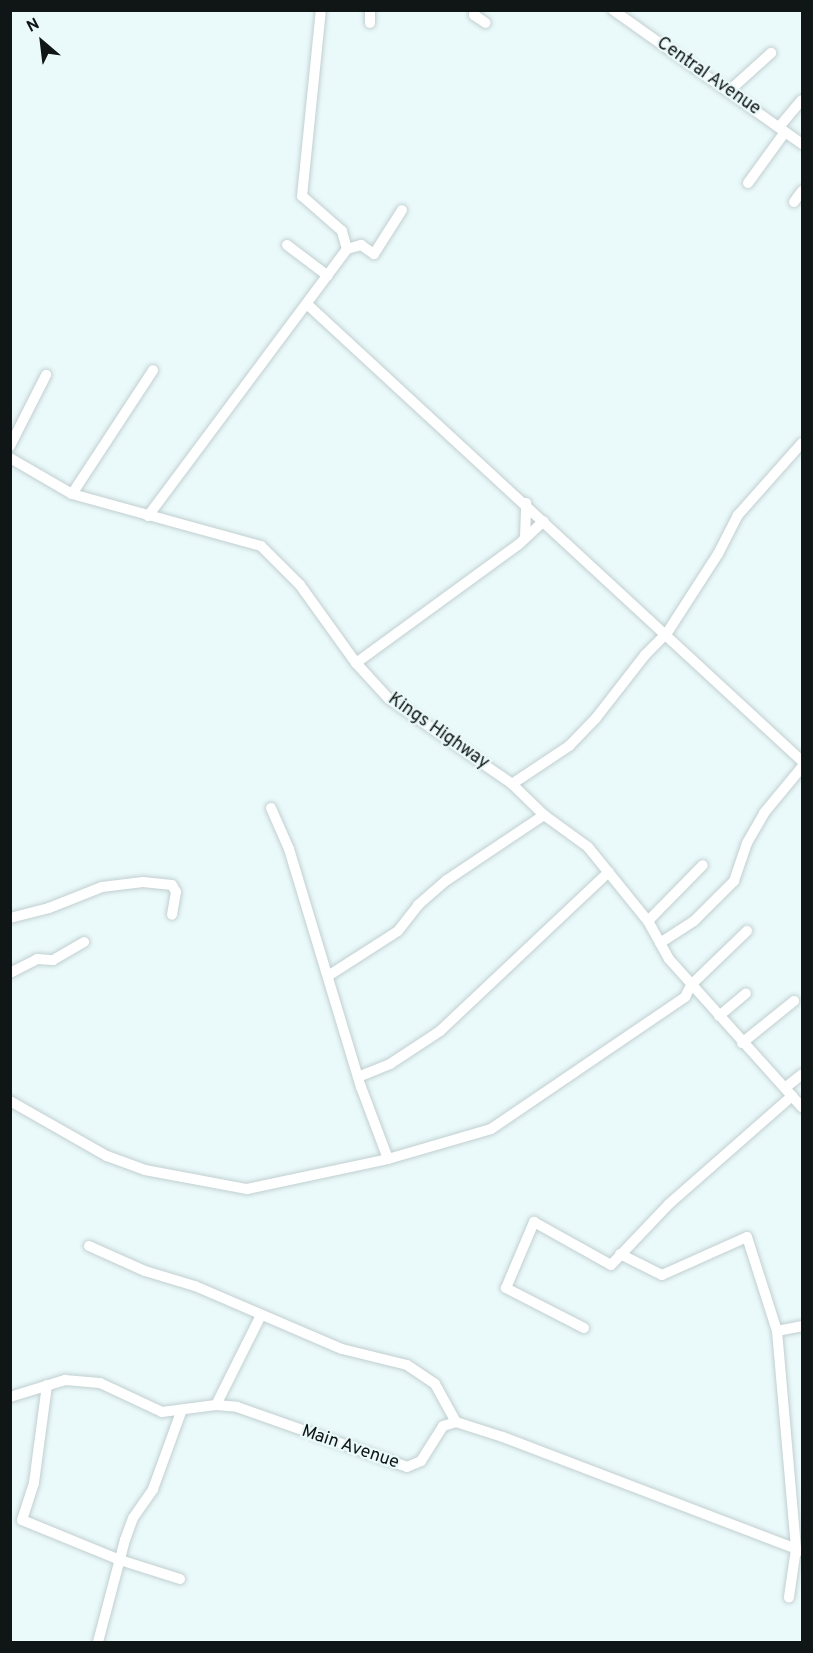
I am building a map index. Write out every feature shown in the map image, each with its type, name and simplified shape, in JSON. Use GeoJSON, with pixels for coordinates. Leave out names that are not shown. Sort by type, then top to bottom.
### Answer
{"type":"FeatureCollection","features":[{"type":"Feature","properties":{"kind":"street"},"geometry":{"type":"LineString","coordinates":[[321,10],[302,196],[342,231],[347,249]]}},
{"type":"Feature","properties":{"kind":"street"},"geometry":{"type":"LineString","coordinates":[[369,10],[370,23]]}},
{"type":"Feature","properties":{"kind":"street"},"geometry":{"type":"LineString","coordinates":[[475,10],[474,15],[486,23]]}},
{"type":"Feature","properties":{"kind":"street","name":"Central Avenue"},"geometry":{"type":"LineString","coordinates":[[613,10],[802,144]]}},
{"type":"Feature","properties":{"kind":"street"},"geometry":{"type":"LineString","coordinates":[[729,91],[771,53]]}},
{"type":"Feature","properties":{"kind":"street"},"geometry":{"type":"LineString","coordinates":[[748,183],[802,100]]}},
{"type":"Feature","properties":{"kind":"street"},"geometry":{"type":"LineString","coordinates":[[794,202],[802,191]]}},
{"type":"Feature","properties":{"kind":"street"},"geometry":{"type":"LineString","coordinates":[[148,516],[308,305],[347,249],[361,245],[374,254],[402,210]]}},
{"type":"Feature","properties":{"kind":"street"},"geometry":{"type":"LineString","coordinates":[[286,245],[328,276]]}},
{"type":"Feature","properties":{"kind":"street"},"geometry":{"type":"LineString","coordinates":[[308,305],[667,633],[802,761]]}},
{"type":"Feature","properties":{"kind":"street"},"geometry":{"type":"LineString","coordinates":[[72,494],[153,370]]}},
{"type":"Feature","properties":{"kind":"street"},"geometry":{"type":"LineString","coordinates":[[10,446],[46,375]]}},
{"type":"Feature","properties":{"kind":"street"},"geometry":{"type":"LineString","coordinates":[[512,784],[569,746],[667,633],[718,554],[738,515],[802,443]]}},
{"type":"Feature","properties":{"kind":"street","name":"Kings Highway"},"geometry":{"type":"LineString","coordinates":[[10,458],[72,494],[261,546],[300,585],[356,663],[389,699],[512,784],[544,815],[588,847],[648,921],[660,943],[692,985],[802,1107]]}},
{"type":"Feature","properties":{"kind":"street"},"geometry":{"type":"LineString","coordinates":[[525,538],[526,503]]}},
{"type":"Feature","properties":{"kind":"street"},"geometry":{"type":"LineString","coordinates":[[356,663],[525,538],[544,521]]}},
{"type":"Feature","properties":{"kind":"street"},"geometry":{"type":"LineString","coordinates":[[660,943],[694,921],[734,881],[747,843],[764,813],[802,767]]}},
{"type":"Feature","properties":{"kind":"street"},"geometry":{"type":"LineString","coordinates":[[271,808],[289,849],[358,1077],[388,1159]]}},
{"type":"Feature","properties":{"kind":"street"},"geometry":{"type":"LineString","coordinates":[[328,976],[398,931],[418,905],[447,880],[544,815]]}},
{"type":"Feature","properties":{"kind":"street"},"geometry":{"type":"LineString","coordinates":[[648,921],[703,865]]}},
{"type":"Feature","properties":{"kind":"street"},"geometry":{"type":"LineString","coordinates":[[358,1077],[390,1064],[440,1031],[609,872]]}},
{"type":"Feature","properties":{"kind":"street"},"geometry":{"type":"LineString","coordinates":[[10,918],[49,908],[102,887],[143,882],[172,885],[176,892],[172,915]]}},
{"type":"Feature","properties":{"kind":"street"},"geometry":{"type":"LineString","coordinates":[[10,1101],[106,1156],[145,1170],[247,1190],[388,1159],[491,1129],[685,997],[692,985],[747,931]]}},
{"type":"Feature","properties":{"kind":"street"},"geometry":{"type":"LineString","coordinates":[[10,973],[38,958],[53,960],[84,942]]}},
{"type":"Feature","properties":{"kind":"street"},"geometry":{"type":"LineString","coordinates":[[719,1016],[746,993]]}},
{"type":"Feature","properties":{"kind":"street"},"geometry":{"type":"LineString","coordinates":[[742,1043],[794,1001]]}},
{"type":"Feature","properties":{"kind":"street"},"geometry":{"type":"LineString","coordinates":[[584,1328],[506,1288],[534,1222],[612,1265],[669,1204],[788,1092],[802,1074]]}},
{"type":"Feature","properties":{"kind":"street"},"geometry":{"type":"LineString","coordinates":[[620,1254],[662,1275],[747,1238],[777,1331],[799,1550],[789,1597]]}},
{"type":"Feature","properties":{"kind":"street"},"geometry":{"type":"LineString","coordinates":[[89,1246],[342,1350],[407,1365],[435,1384],[456,1422],[503,1437],[799,1550]]}},
{"type":"Feature","properties":{"kind":"street"},"geometry":{"type":"LineString","coordinates":[[216,1405],[261,1315]]}},
{"type":"Feature","properties":{"kind":"street"},"geometry":{"type":"LineString","coordinates":[[777,1331],[802,1326]]}},
{"type":"Feature","properties":{"kind":"street","name":"Main Avenue"},"geometry":{"type":"LineString","coordinates":[[10,1396],[65,1380],[100,1383],[162,1412],[181,1412],[216,1405],[237,1407],[407,1467],[421,1461],[443,1426],[456,1422]]}},
{"type":"Feature","properties":{"kind":"street"},"geometry":{"type":"LineString","coordinates":[[47,1385],[34,1483],[22,1520],[120,1560],[180,1579]]}},
{"type":"Feature","properties":{"kind":"street"},"geometry":{"type":"LineString","coordinates":[[98,1642],[133,1518],[153,1489],[181,1412]]}}]}
